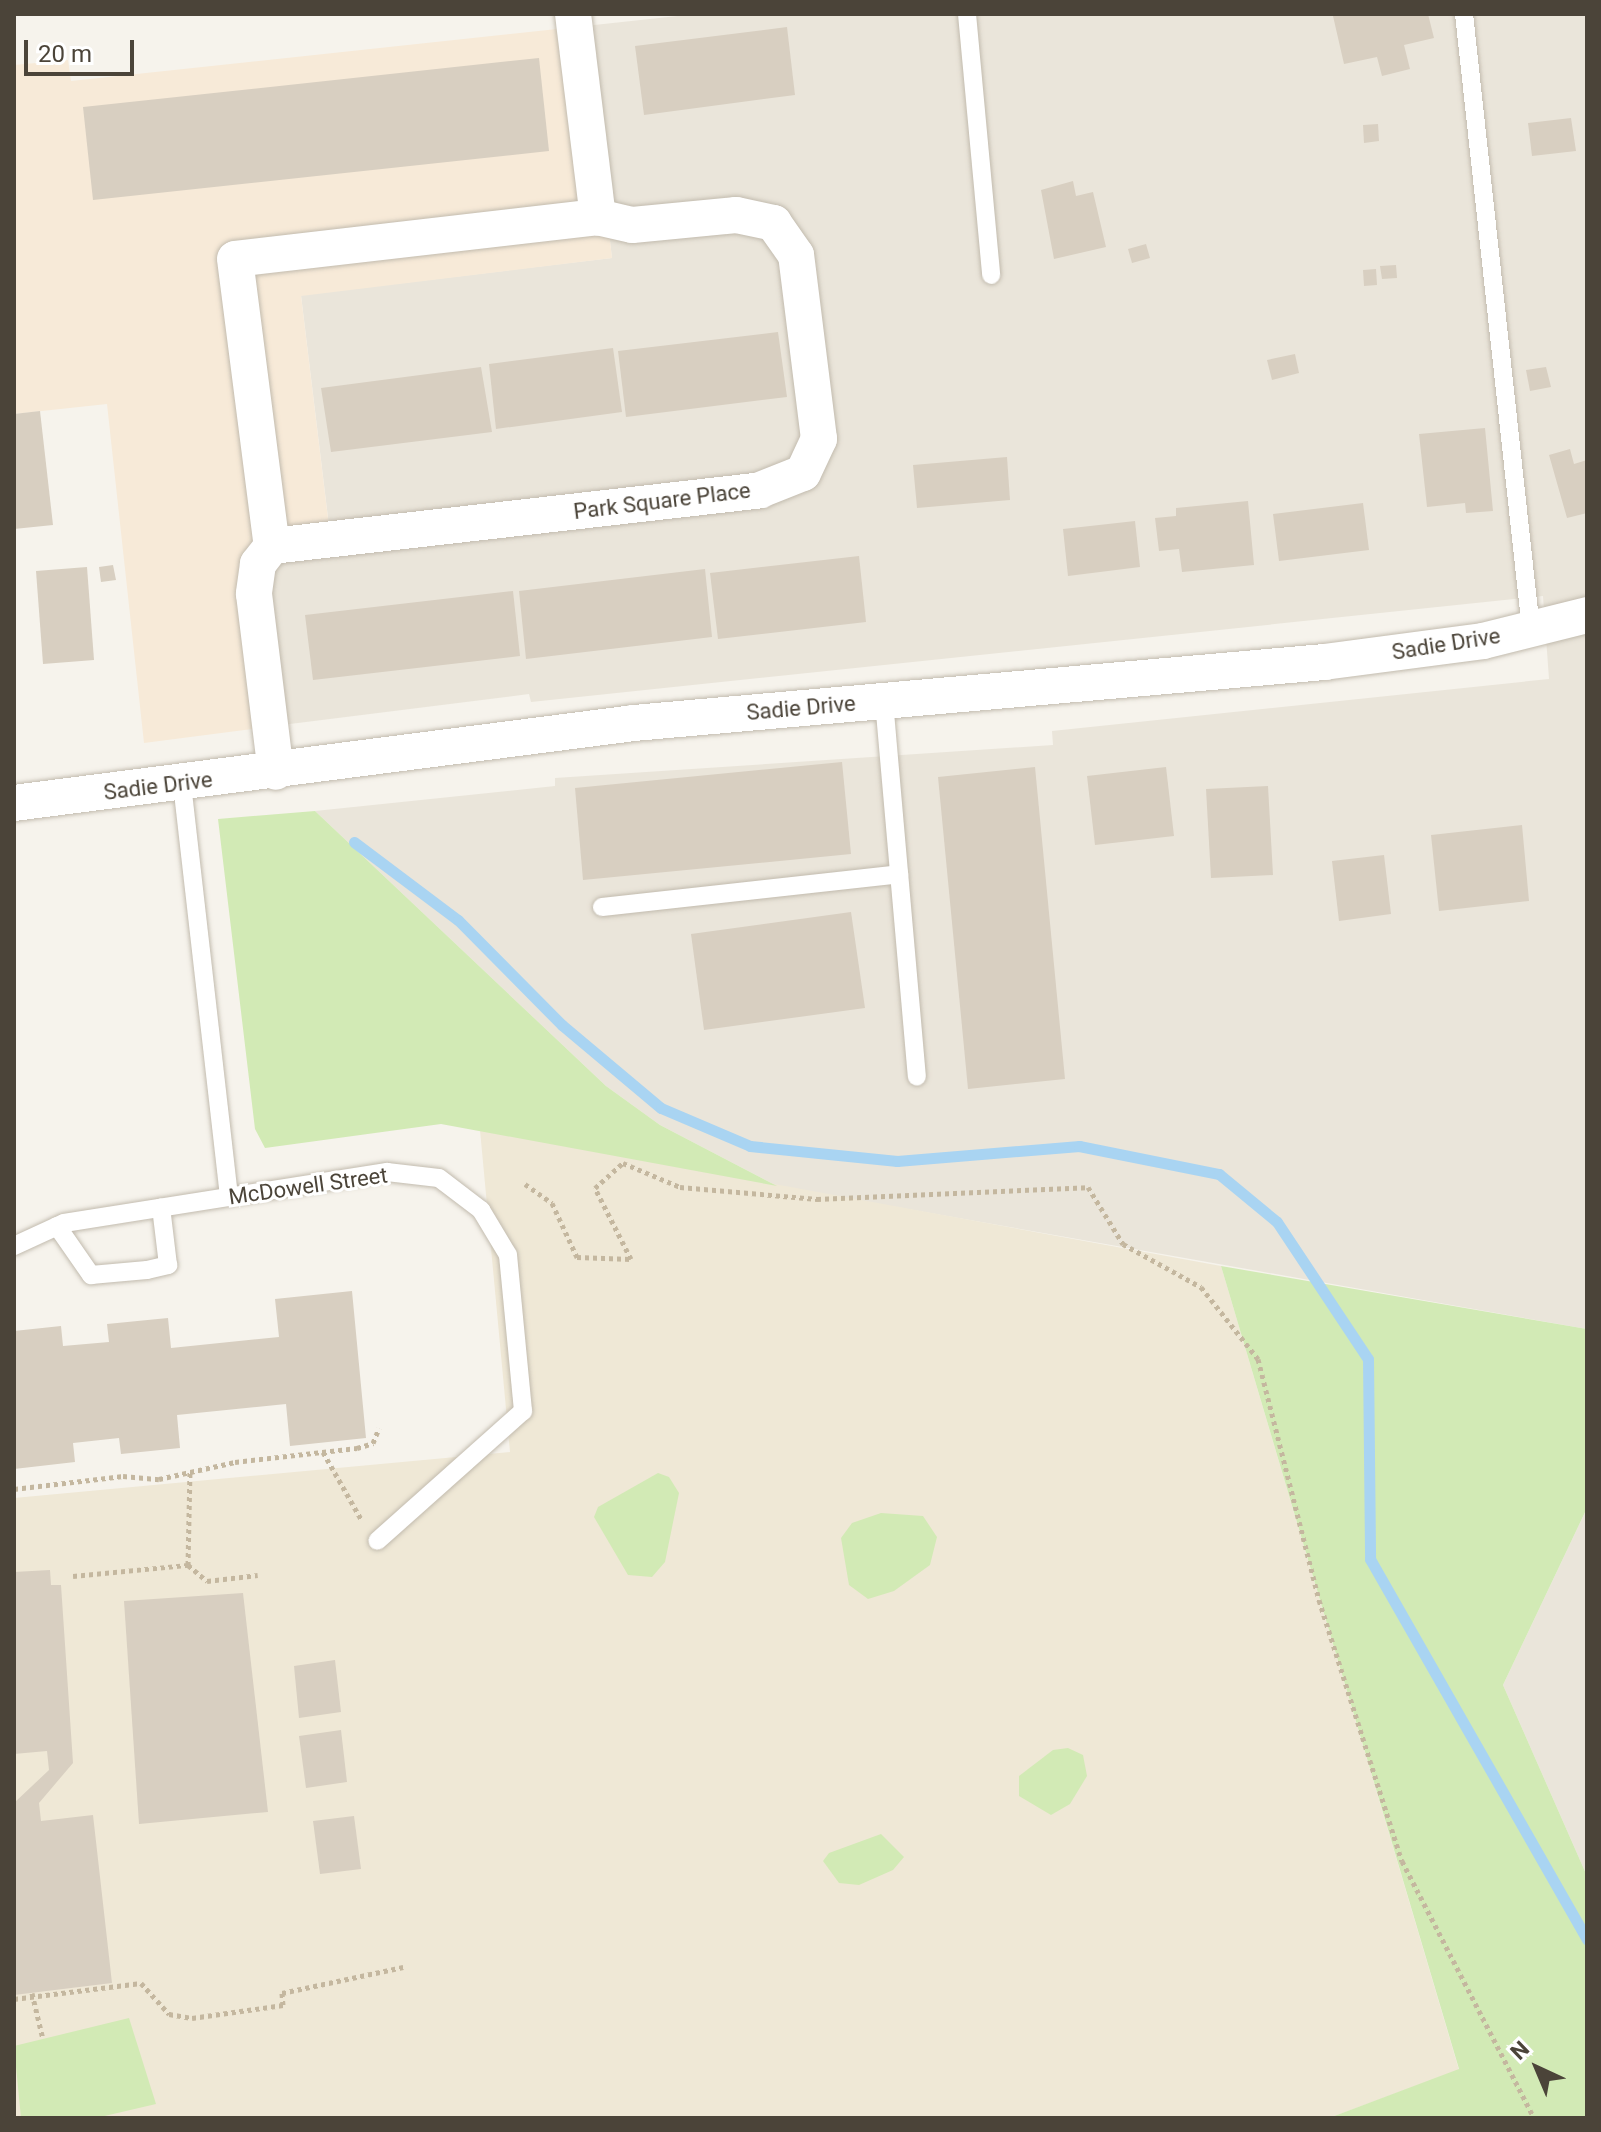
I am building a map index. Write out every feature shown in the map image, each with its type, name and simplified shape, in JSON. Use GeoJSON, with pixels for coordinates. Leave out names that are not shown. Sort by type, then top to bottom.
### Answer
{"type":"FeatureCollection","features":[{"type":"Feature","properties":{"kind":"street"},"geometry":{"type":"LineString","coordinates":[[573,14],[598,217]]}},
{"type":"Feature","properties":{"kind":"street","name":"Park Square Place"},"geometry":{"type":"LineString","coordinates":[[736,215],[774,223],[796,255],[819,439],[803,473],[760,490],[272,546],[235,259],[598,217],[632,225],[736,215]]}},
{"type":"Feature","properties":{"kind":"street"},"geometry":{"type":"LineString","coordinates":[[272,546],[258,564],[254,594],[276,772]]}},
{"type":"Feature","properties":{"kind":"street","name":"Sadie Drive"},"geometry":{"type":"LineString","coordinates":[[14,803],[276,772],[634,723],[1324,662],[1483,641],[1587,615]]}},
{"type":"Feature","properties":{"kind":"lane"},"geometry":{"type":"LineString","coordinates":[[967,14],[991,275]]}},
{"type":"Feature","properties":{"kind":"lane"},"geometry":{"type":"LineString","coordinates":[[1464,14],[1531,630]]}},
{"type":"Feature","properties":{"kind":"lane"},"geometry":{"type":"LineString","coordinates":[[884,701],[917,1077]]}},
{"type":"Feature","properties":{"kind":"lane"},"geometry":{"type":"LineString","coordinates":[[182,784],[229,1196]]}},
{"type":"Feature","properties":{"kind":"lane"},"geometry":{"type":"LineString","coordinates":[[602,907],[899,874]]}},
{"type":"Feature","properties":{"kind":"lane","name":"McDowell Street"},"geometry":{"type":"LineString","coordinates":[[14,1246],[57,1226],[387,1172],[439,1178],[481,1210],[508,1255],[523,1411],[377,1541]]}},
{"type":"Feature","properties":{"kind":"lane"},"geometry":{"type":"LineString","coordinates":[[57,1226],[91,1275],[147,1270],[168,1265],[161,1207]]}},
{"type":"Feature","properties":{"kind":"path"},"geometry":{"type":"LineString","coordinates":[[525,1184],[552,1203],[577,1257],[631,1259],[595,1188],[623,1163],[680,1187],[817,1199],[1088,1187],[1123,1244],[1201,1287],[1258,1359],[1319,1600],[1402,1861],[1534,2118]]}},
{"type":"Feature","properties":{"kind":"path"},"geometry":{"type":"LineString","coordinates":[[14,1489],[123,1476],[159,1479],[190,1470],[323,1452],[373,1443],[379,1428]]}},
{"type":"Feature","properties":{"kind":"path"},"geometry":{"type":"LineString","coordinates":[[323,1452],[361,1519]]}},
{"type":"Feature","properties":{"kind":"path"},"geometry":{"type":"LineString","coordinates":[[188,1565],[190,1470]]}},
{"type":"Feature","properties":{"kind":"path"},"geometry":{"type":"LineString","coordinates":[[73,1576],[188,1565],[207,1581],[258,1575]]}},
{"type":"Feature","properties":{"kind":"path"},"geometry":{"type":"LineString","coordinates":[[14,1999],[32,1994],[141,1983],[169,2014],[192,2018],[283,2005],[282,1993],[403,1967]]}},
{"type":"Feature","properties":{"kind":"path"},"geometry":{"type":"LineString","coordinates":[[32,1994],[43,2039]]}},
{"type":"Feature","properties":{"kind":"shaded area"},"geometry":{"type":"Polygon","coordinates":[[[696,14],[1587,14],[1587,1329],[777,1186],[660,1125],[606,1086],[315,811],[555,786],[555,778],[1053,745],[1052,731],[1549,679],[1543,596],[531,702],[529,694],[282,725],[261,544],[330,534],[301,295],[612,258],[585,26],[696,14]]]}},
{"type":"Feature","properties":{"kind":"shaded area"},"geometry":{"type":"Polygon","coordinates":[[[585,26],[612,258],[301,296],[330,535],[261,544],[282,725],[144,743],[107,404],[14,414],[14,65],[68,60],[71,81],[585,26]]]}},
{"type":"Feature","properties":{"kind":"shaded area"},"geometry":{"type":"Polygon","coordinates":[[[480,1130],[1221,1266],[1459,2070],[1329,2118],[14,2118],[14,1498],[510,1452],[480,1130]]]}},
{"type":"Feature","properties":{"kind":"shaded area"},"geometry":{"type":"Polygon","coordinates":[[[1587,1508],[1587,1876],[1503,1685],[1587,1508]]]}},
{"type":"Feature","properties":{"kind":"green space"},"geometry":{"type":"Polygon","coordinates":[[[315,811],[606,1086],[660,1125],[777,1186],[441,1124],[265,1148],[255,1129],[218,819],[315,811]]]}},
{"type":"Feature","properties":{"kind":"green space"},"geometry":{"type":"Polygon","coordinates":[[[1221,1266],[1587,1329],[1587,1508],[1503,1685],[1587,1876],[1587,2118],[1329,2118],[1459,2069],[1221,1266]]]}},
{"type":"Feature","properties":{"kind":"green space"},"geometry":{"type":"Polygon","coordinates":[[[658,1473],[669,1477],[679,1493],[665,1562],[652,1577],[628,1575],[594,1517],[598,1507],[658,1473]]]}},
{"type":"Feature","properties":{"kind":"green space"},"geometry":{"type":"Polygon","coordinates":[[[881,1513],[923,1516],[937,1537],[930,1565],[894,1591],[868,1599],[849,1585],[841,1538],[852,1523],[881,1513]]]}},
{"type":"Feature","properties":{"kind":"green space"},"geometry":{"type":"Polygon","coordinates":[[[1068,1748],[1083,1755],[1087,1776],[1070,1804],[1051,1815],[1019,1796],[1019,1776],[1053,1750],[1068,1748]]]}},
{"type":"Feature","properties":{"kind":"green space"},"geometry":{"type":"Polygon","coordinates":[[[881,1834],[904,1857],[893,1870],[859,1885],[839,1883],[823,1861],[829,1853],[881,1834]]]}},
{"type":"Feature","properties":{"kind":"green space"},"geometry":{"type":"Polygon","coordinates":[[[129,2018],[156,2104],[96,2118],[21,2118],[14,2046],[129,2018]]]}},
{"type":"Feature","properties":{"kind":"building"},"geometry":{"type":"Polygon","coordinates":[[[1428,14],[1434,38],[1404,45],[1410,69],[1382,76],[1377,57],[1344,64],[1333,16],[1428,14]]]}},
{"type":"Feature","properties":{"kind":"building"},"geometry":{"type":"Polygon","coordinates":[[[787,27],[795,95],[644,115],[635,46],[787,27]]]}},
{"type":"Feature","properties":{"kind":"building"},"geometry":{"type":"Polygon","coordinates":[[[539,58],[549,151],[93,200],[83,107],[539,58]]]}},
{"type":"Feature","properties":{"kind":"building"},"geometry":{"type":"Polygon","coordinates":[[[1571,118],[1576,151],[1532,156],[1528,123],[1571,118]]]}},
{"type":"Feature","properties":{"kind":"building"},"geometry":{"type":"Polygon","coordinates":[[[1378,124],[1379,141],[1364,143],[1363,125],[1378,124]]]}},
{"type":"Feature","properties":{"kind":"building"},"geometry":{"type":"Polygon","coordinates":[[[1073,181],[1076,196],[1093,192],[1106,247],[1054,259],[1041,190],[1073,181]]]}},
{"type":"Feature","properties":{"kind":"building"},"geometry":{"type":"Polygon","coordinates":[[[1146,244],[1150,258],[1132,263],[1128,249],[1146,244]]]}},
{"type":"Feature","properties":{"kind":"building"},"geometry":{"type":"Polygon","coordinates":[[[1396,265],[1397,278],[1382,279],[1380,266],[1396,265]]]}},
{"type":"Feature","properties":{"kind":"building"},"geometry":{"type":"Polygon","coordinates":[[[1376,269],[1377,285],[1364,286],[1363,270],[1376,269]]]}},
{"type":"Feature","properties":{"kind":"building"},"geometry":{"type":"Polygon","coordinates":[[[778,332],[787,397],[626,417],[618,351],[778,332]]]}},
{"type":"Feature","properties":{"kind":"building"},"geometry":{"type":"Polygon","coordinates":[[[613,348],[622,412],[496,429],[489,364],[613,348]]]}},
{"type":"Feature","properties":{"kind":"building"},"geometry":{"type":"Polygon","coordinates":[[[1295,354],[1299,373],[1272,380],[1267,360],[1295,354]]]}},
{"type":"Feature","properties":{"kind":"building"},"geometry":{"type":"Polygon","coordinates":[[[481,367],[492,432],[331,452],[321,388],[481,367]]]}},
{"type":"Feature","properties":{"kind":"building"},"geometry":{"type":"Polygon","coordinates":[[[1546,367],[1551,387],[1530,391],[1526,370],[1546,367]]]}},
{"type":"Feature","properties":{"kind":"building"},"geometry":{"type":"Polygon","coordinates":[[[40,411],[53,525],[14,529],[14,414],[40,411]]]}},
{"type":"Feature","properties":{"kind":"building"},"geometry":{"type":"Polygon","coordinates":[[[1485,428],[1493,511],[1466,513],[1465,503],[1427,507],[1419,434],[1485,428]]]}},
{"type":"Feature","properties":{"kind":"building"},"geometry":{"type":"Polygon","coordinates":[[[1570,449],[1574,464],[1587,460],[1587,513],[1567,518],[1549,455],[1570,449]]]}},
{"type":"Feature","properties":{"kind":"building"},"geometry":{"type":"Polygon","coordinates":[[[1007,457],[1010,500],[917,508],[913,465],[1007,457]]]}},
{"type":"Feature","properties":{"kind":"building"},"geometry":{"type":"Polygon","coordinates":[[[1248,501],[1254,565],[1182,572],[1179,549],[1159,551],[1155,518],[1176,516],[1176,508],[1248,501]]]}},
{"type":"Feature","properties":{"kind":"building"},"geometry":{"type":"Polygon","coordinates":[[[1363,503],[1369,550],[1279,561],[1273,514],[1363,503]]]}},
{"type":"Feature","properties":{"kind":"building"},"geometry":{"type":"Polygon","coordinates":[[[1135,521],[1140,567],[1068,576],[1063,529],[1135,521]]]}},
{"type":"Feature","properties":{"kind":"building"},"geometry":{"type":"Polygon","coordinates":[[[859,556],[866,622],[718,639],[710,573],[859,556]]]}},
{"type":"Feature","properties":{"kind":"building"},"geometry":{"type":"Polygon","coordinates":[[[113,565],[116,580],[101,582],[99,567],[113,565]]]}},
{"type":"Feature","properties":{"kind":"building"},"geometry":{"type":"Polygon","coordinates":[[[87,567],[94,660],[43,664],[36,571],[87,567]]]}},
{"type":"Feature","properties":{"kind":"building"},"geometry":{"type":"Polygon","coordinates":[[[705,569],[712,637],[526,659],[519,591],[705,569]]]}},
{"type":"Feature","properties":{"kind":"building"},"geometry":{"type":"Polygon","coordinates":[[[513,591],[520,656],[313,680],[305,615],[513,591]]]}},
{"type":"Feature","properties":{"kind":"building"},"geometry":{"type":"Polygon","coordinates":[[[842,762],[851,854],[583,880],[575,788],[842,762]]]}},
{"type":"Feature","properties":{"kind":"building"},"geometry":{"type":"Polygon","coordinates":[[[1035,767],[1065,1079],[968,1089],[938,777],[1035,767]]]}},
{"type":"Feature","properties":{"kind":"building"},"geometry":{"type":"Polygon","coordinates":[[[1166,767],[1174,836],[1095,845],[1087,776],[1166,767]]]}},
{"type":"Feature","properties":{"kind":"building"},"geometry":{"type":"Polygon","coordinates":[[[1268,786],[1273,875],[1211,878],[1206,789],[1268,786]]]}},
{"type":"Feature","properties":{"kind":"building"},"geometry":{"type":"Polygon","coordinates":[[[1522,825],[1529,901],[1439,911],[1431,835],[1522,825]]]}},
{"type":"Feature","properties":{"kind":"building"},"geometry":{"type":"Polygon","coordinates":[[[1384,855],[1391,914],[1339,921],[1332,861],[1384,855]]]}},
{"type":"Feature","properties":{"kind":"building"},"geometry":{"type":"Polygon","coordinates":[[[851,912],[865,1008],[704,1030],[691,934],[851,912]]]}},
{"type":"Feature","properties":{"kind":"building"},"geometry":{"type":"Polygon","coordinates":[[[352,1291],[366,1438],[290,1446],[286,1404],[177,1415],[180,1448],[121,1454],[119,1438],[73,1443],[75,1462],[14,1469],[14,1331],[61,1326],[63,1346],[109,1342],[107,1324],[168,1318],[171,1348],[279,1337],[275,1299],[352,1291]]]}},
{"type":"Feature","properties":{"kind":"building"},"geometry":{"type":"Polygon","coordinates":[[[50,1570],[51,1585],[61,1585],[73,1763],[39,1803],[41,1821],[93,1815],[112,1983],[14,1995],[14,1803],[49,1770],[47,1751],[14,1754],[14,1572],[50,1570]]]}},
{"type":"Feature","properties":{"kind":"building"},"geometry":{"type":"Polygon","coordinates":[[[243,1593],[268,1812],[139,1824],[124,1601],[243,1593]]]}},
{"type":"Feature","properties":{"kind":"building"},"geometry":{"type":"Polygon","coordinates":[[[335,1660],[341,1712],[299,1718],[294,1666],[335,1660]]]}},
{"type":"Feature","properties":{"kind":"building"},"geometry":{"type":"Polygon","coordinates":[[[341,1730],[347,1782],[306,1788],[299,1736],[341,1730]]]}},
{"type":"Feature","properties":{"kind":"building"},"geometry":{"type":"Polygon","coordinates":[[[354,1816],[361,1869],[320,1874],[313,1821],[354,1816]]]}},
{"type":"Feature","properties":{"kind":"waterway"},"geometry":{"type":"LineString","coordinates":[[354,842],[458,920],[562,1025],[661,1108],[750,1146],[897,1161],[1079,1146],[1219,1174],[1277,1222],[1368,1359],[1370,1559],[1587,1939]]}}]}
